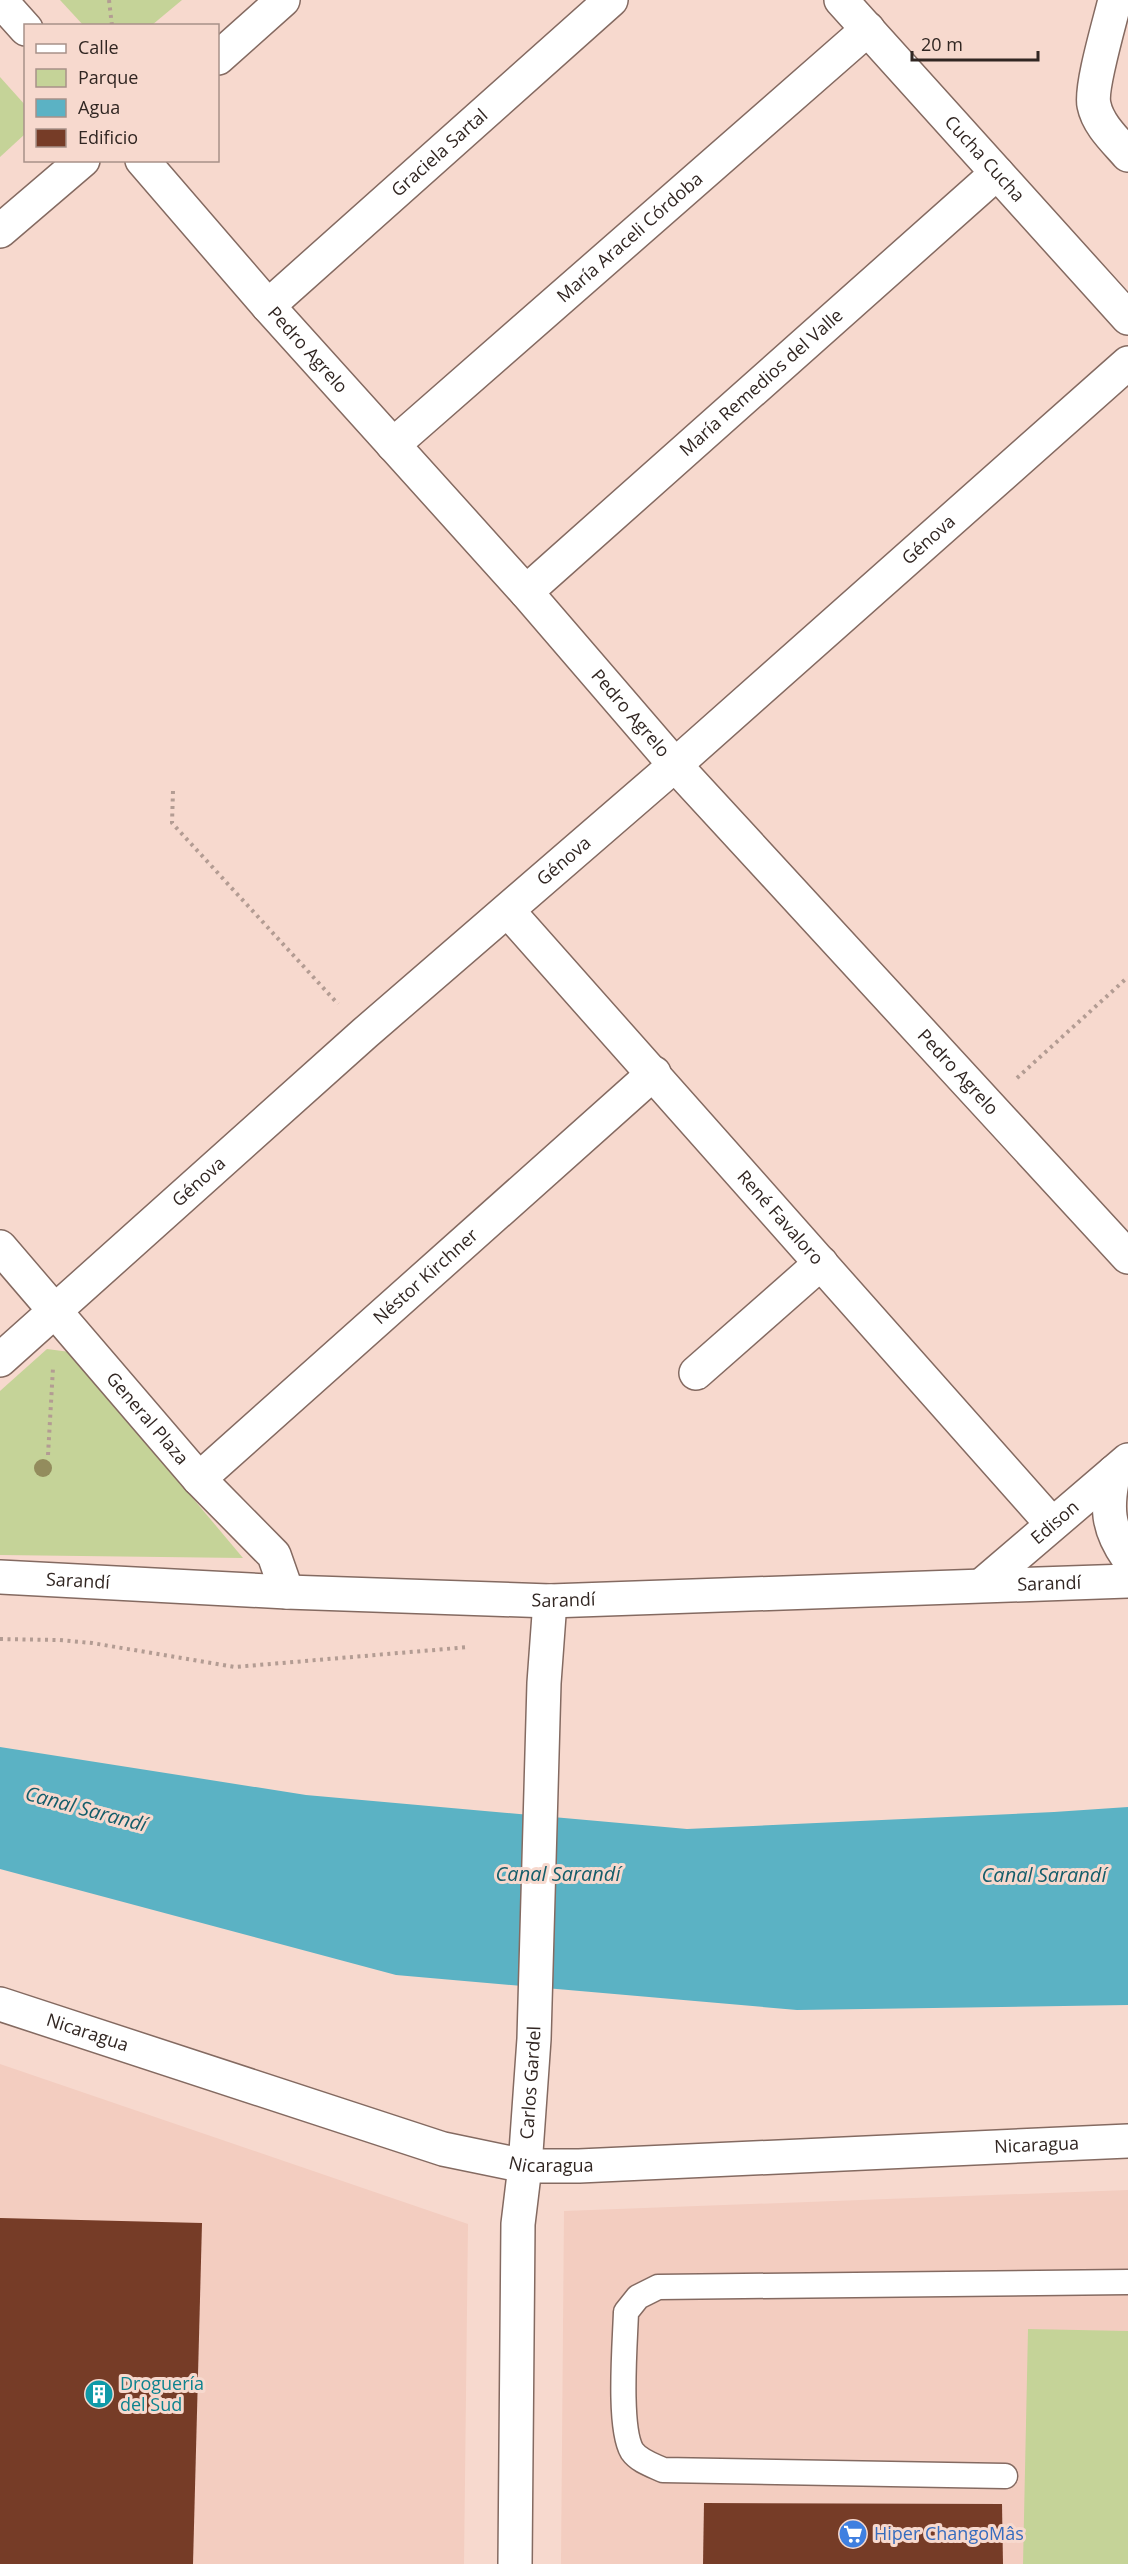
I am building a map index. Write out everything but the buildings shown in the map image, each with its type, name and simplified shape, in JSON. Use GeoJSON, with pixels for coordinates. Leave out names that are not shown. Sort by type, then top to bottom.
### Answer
{"type":"FeatureCollection","features":[{"type":"Feature","properties":{"kind":"street"},"geometry":{"type":"LineString","coordinates":[[0,0],[24,27]]}},
{"type":"Feature","properties":{"kind":"street"},"geometry":{"type":"LineString","coordinates":[[219,57],[284,0]]}},
{"type":"Feature","properties":{"kind":"street","name":"Graciela Sartal"},"geometry":{"type":"LineString","coordinates":[[268,306],[611,0]]}},
{"type":"Feature","properties":{"kind":"street","name":"Cucha Cucha"},"geometry":{"type":"LineString","coordinates":[[841,0],[1128,318]]}},
{"type":"Feature","properties":{"kind":"street"},"geometry":{"type":"LineString","coordinates":[[1115,0],[1096,80],[1093,105],[1102,124],[1128,155]]}},
{"type":"Feature","properties":{"kind":"street","name":"María Araceli Córdoba"},"geometry":{"type":"LineString","coordinates":[[393,445],[868,29]]}},
{"type":"Feature","properties":{"kind":"street"},"geometry":{"type":"LineString","coordinates":[[0,231],[80,162]]}},
{"type":"Feature","properties":{"kind":"street","name":"Pedro Agrelo"},"geometry":{"type":"LineString","coordinates":[[144,162],[268,306],[526,592],[675,765],[1128,1257]]}},
{"type":"Feature","properties":{"kind":"street","name":"María Remedios del Valle"},"geometry":{"type":"LineString","coordinates":[[526,592],[997,173]]}},
{"type":"Feature","properties":{"kind":"street","name":"Génova"},"geometry":{"type":"LineString","coordinates":[[0,1360],[365,1034],[675,765],[1128,363]]}},
{"type":"Feature","properties":{"kind":"street","name":"René Favaloro"},"geometry":{"type":"LineString","coordinates":[[508,911],[1052,1524]]}},
{"type":"Feature","properties":{"kind":"street","name":"Néstor Kirchner"},"geometry":{"type":"LineString","coordinates":[[199,1479],[654,1073]]}},
{"type":"Feature","properties":{"kind":"street","name":"General Plaza"},"geometry":{"type":"LineString","coordinates":[[0,1247],[199,1479],[274,1555],[287,1592]]}},
{"type":"Feature","properties":{"kind":"street"},"geometry":{"type":"LineString","coordinates":[[696,1373],[821,1263]]}},
{"type":"Feature","properties":{"kind":"street"},"geometry":{"type":"LineString","coordinates":[[1121,1466],[1108,1499],[1110,1521],[1116,1539],[1128,1558]]}},
{"type":"Feature","properties":{"kind":"street","name":"Edison"},"geometry":{"type":"LineString","coordinates":[[982,1585],[1121,1466]]}},
{"type":"Feature","properties":{"kind":"street","name":"Sarandí"},"geometry":{"type":"LineString","coordinates":[[0,1577],[287,1592],[550,1601],[1128,1581]]}},
{"type":"Feature","properties":{"kind":"street","name":"Carlos Gardel"},"geometry":{"type":"LineString","coordinates":[[515,2564],[518,2224],[525,2166],[534,2039],[544,1683],[550,1601]]}},
{"type":"Feature","properties":{"kind":"street","name":"Nicaragua"},"geometry":{"type":"LineString","coordinates":[[0,2004],[443,2149],[525,2166],[579,2166],[1128,2141]]}},
{"type":"Feature","properties":{"kind":"lane"},"geometry":{"type":"LineString","coordinates":[[1005,2476],[663,2470],[645,2463],[633,2452],[624,2432],[626,2312],[638,2297],[658,2287],[1128,2282]]}},
{"type":"Feature","properties":{"kind":"path"},"geometry":{"type":"LineString","coordinates":[[109,0],[112,24]]}},
{"type":"Feature","properties":{"kind":"path"},"geometry":{"type":"LineString","coordinates":[[172,791],[172,823],[365,1034]]}},
{"type":"Feature","properties":{"kind":"path"},"geometry":{"type":"LineString","coordinates":[[987,1104],[1128,977]]}},
{"type":"Feature","properties":{"kind":"path"},"geometry":{"type":"LineString","coordinates":[[48,1455],[56,1310]]}},
{"type":"Feature","properties":{"kind":"path"},"geometry":{"type":"LineString","coordinates":[[0,1639],[92,1643],[235,1667],[469,1647]]}},
{"type":"Feature","properties":{"kind":"shaded area"},"geometry":{"type":"Polygon","coordinates":[[[0,2064],[468,2224],[464,2564],[0,2564],[0,2064]]]}},
{"type":"Feature","properties":{"kind":"shaded area"},"geometry":{"type":"Polygon","coordinates":[[[1128,2190],[1128,2564],[561,2564],[564,2211],[1128,2190]]]}},
{"type":"Feature","properties":{"kind":"green space"},"geometry":{"type":"Polygon","coordinates":[[[60,0],[182,0],[153,24],[82,24],[60,0]]]}},
{"type":"Feature","properties":{"kind":"green space"},"geometry":{"type":"Polygon","coordinates":[[[0,77],[24,104],[24,135],[0,157],[0,77]]]}},
{"type":"Feature","properties":{"kind":"green space"},"geometry":{"type":"Polygon","coordinates":[[[47,1349],[70,1352],[243,1558],[0,1555],[0,1391],[47,1349]]]}},
{"type":"Feature","properties":{"kind":"green space"},"geometry":{"type":"Polygon","coordinates":[[[1028,2329],[1128,2331],[1128,2564],[1023,2564],[1028,2329]]]}},
{"type":"Feature","properties":{"kind":"water","name":"Canal Sarandí"},"geometry":{"type":"Polygon","coordinates":[[[0,1747],[306,1795],[687,1829],[1128,1807],[1128,2005],[797,2010],[396,1975],[0,1869],[0,1747]]]}},
{"type":"Feature","properties":{"kind":"place","name":"Droguería del Sud"},"geometry":{"type":"Point","coordinates":[99,2394]}},
{"type":"Feature","properties":{"kind":"place","name":"Hiper ChangoMâs"},"geometry":{"type":"Point","coordinates":[853,2534]}}]}
